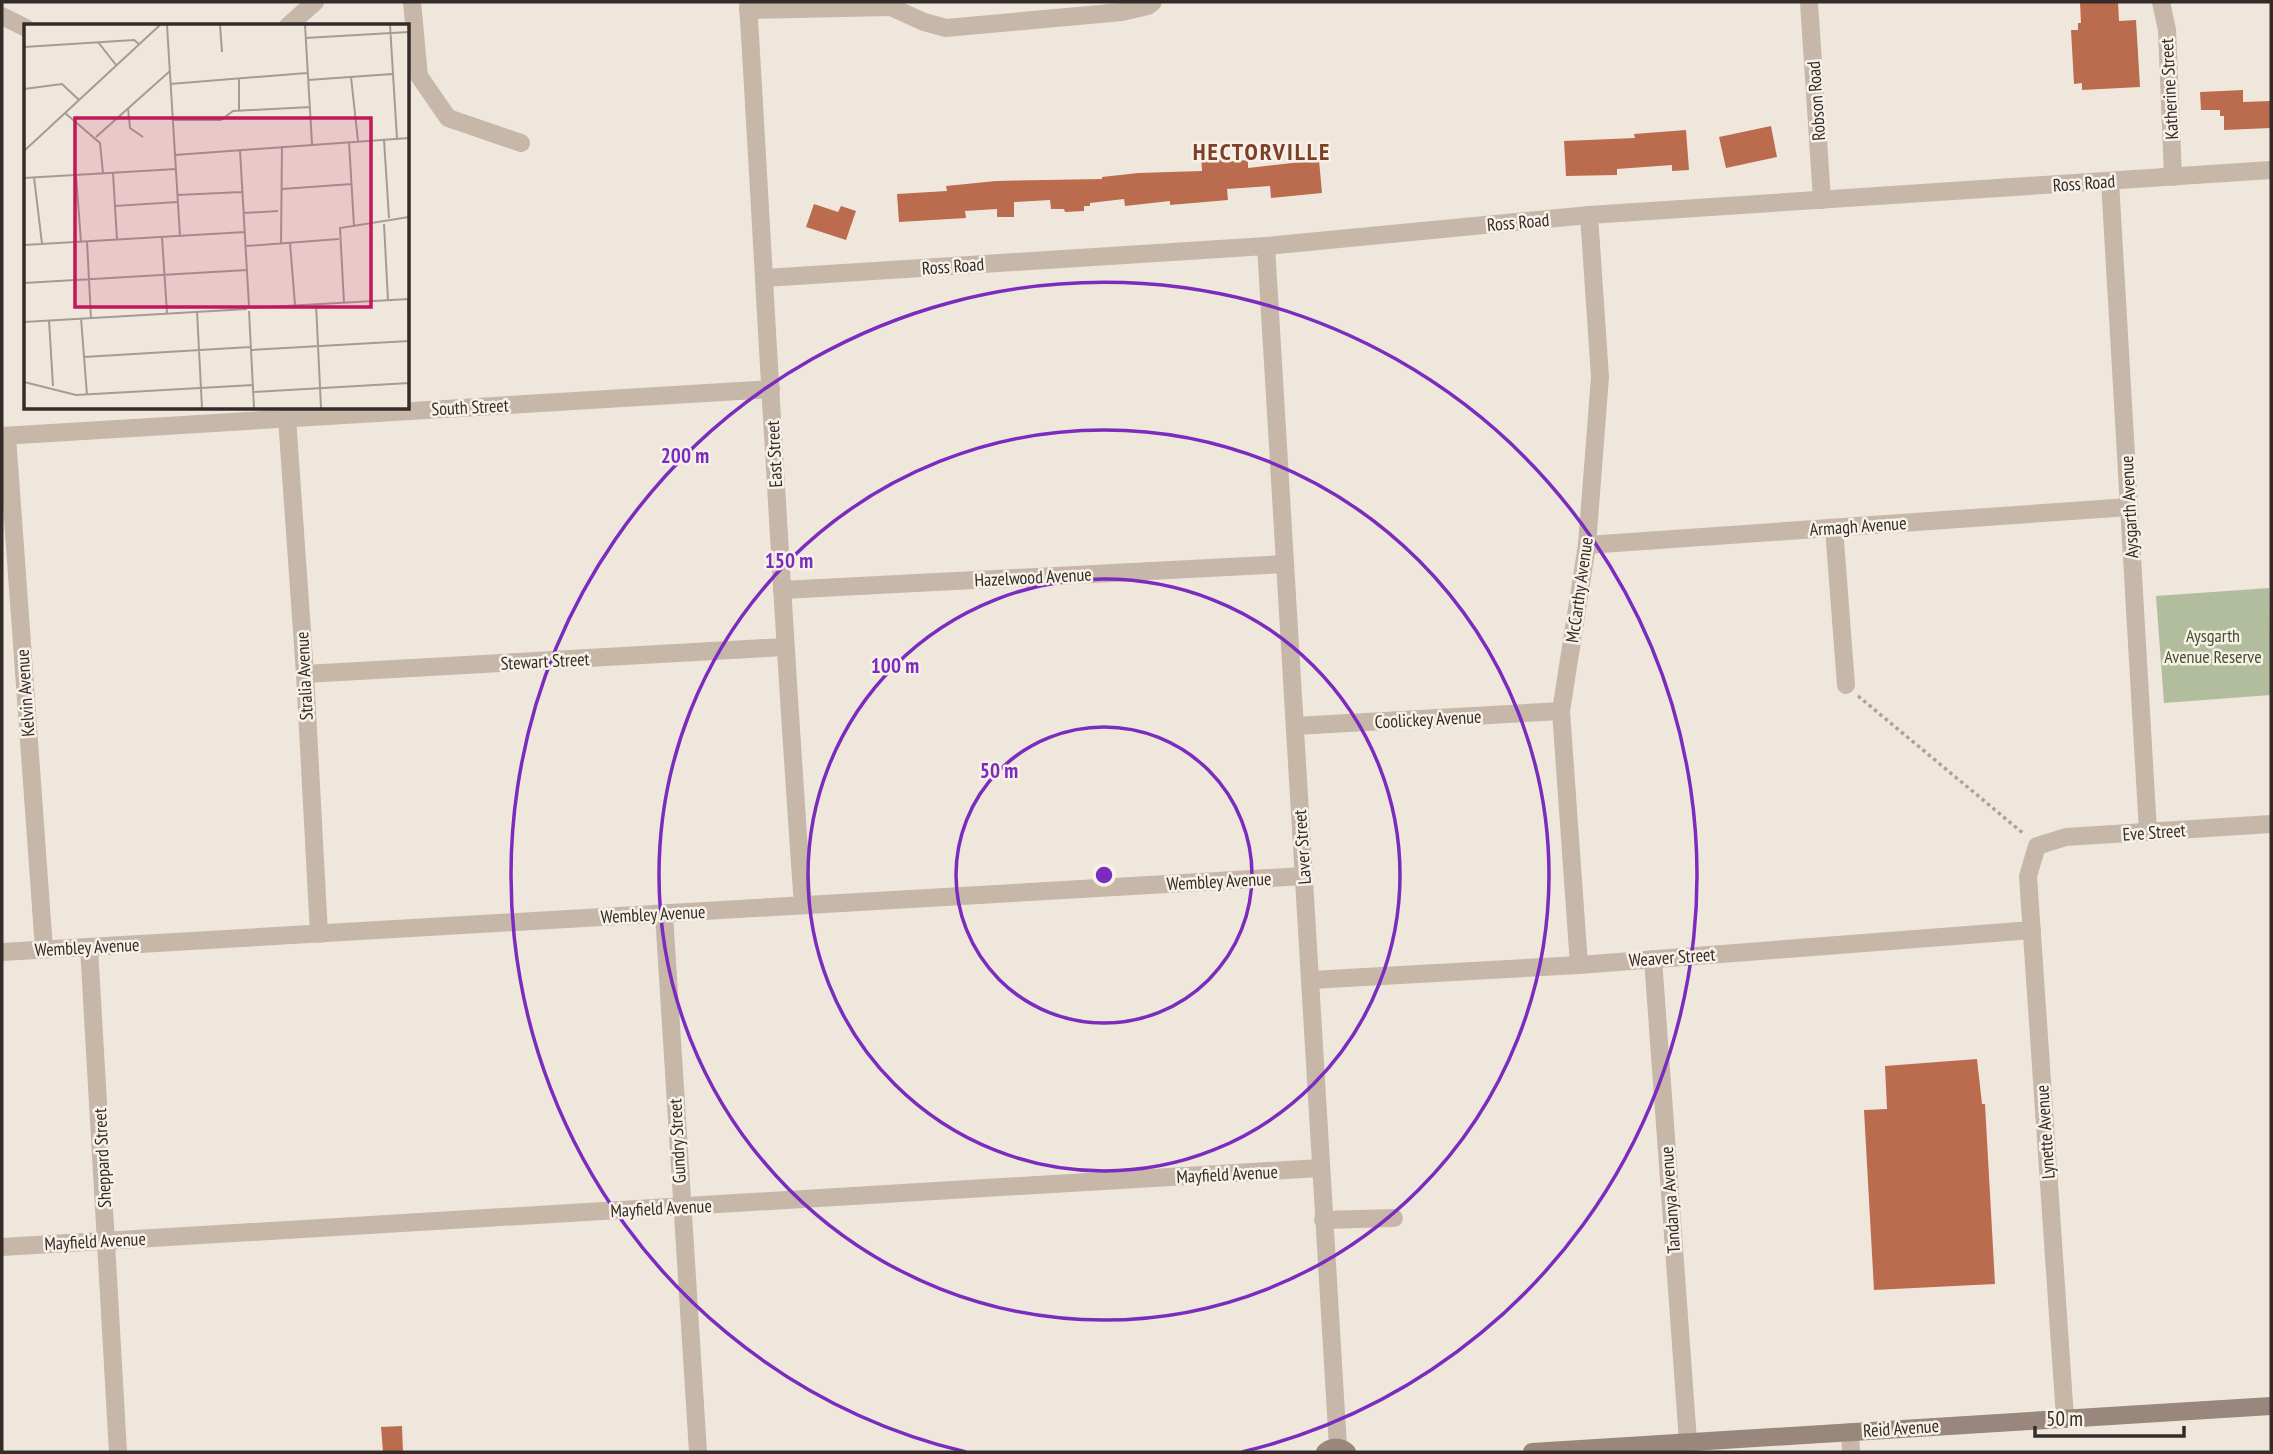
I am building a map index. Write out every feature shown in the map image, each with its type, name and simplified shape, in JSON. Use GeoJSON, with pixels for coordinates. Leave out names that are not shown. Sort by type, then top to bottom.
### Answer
{"type":"FeatureCollection","features":[{"type":"Feature","properties":{"kind":"street"},"geometry":{"type":"LineString","coordinates":[[290,24],[315,2]]}},
{"type":"Feature","properties":{"kind":"street"},"geometry":{"type":"LineString","coordinates":[[412,2],[419,76],[448,118],[521,143]]}},
{"type":"Feature","properties":{"kind":"street"},"geometry":{"type":"LineString","coordinates":[[748,6],[891,8],[946,28],[1122,12],[1148,6],[1153,2]]}},
{"type":"Feature","properties":{"kind":"street","name":"Robson Road"},"geometry":{"type":"LineString","coordinates":[[1810,2],[1822,200]]}},
{"type":"Feature","properties":{"kind":"street","name":"Katherine Street"},"geometry":{"type":"LineString","coordinates":[[2161,2],[2167,30],[2174,177]]}},
{"type":"Feature","properties":{"kind":"street","name":"East Street"},"geometry":{"type":"LineString","coordinates":[[748,6],[784,647],[803,905]]}},
{"type":"Feature","properties":{"kind":"street"},"geometry":{"type":"LineString","coordinates":[[2,16],[24,27]]}},
{"type":"Feature","properties":{"kind":"street","name":"Ross Road"},"geometry":{"type":"LineString","coordinates":[[765,278],[1266,246],[1589,215],[2271,170]]}},
{"type":"Feature","properties":{"kind":"street","name":"Aysgarth Avenue"},"geometry":{"type":"LineString","coordinates":[[2109,181],[2148,832]]}},
{"type":"Feature","properties":{"kind":"street","name":"McCarthy Avenue"},"geometry":{"type":"LineString","coordinates":[[1580,965],[1560,711],[1587,545],[1600,377],[1589,215]]}},
{"type":"Feature","properties":{"kind":"street","name":"Laver Street"},"geometry":{"type":"LineString","coordinates":[[1266,246],[1311,980],[1336,1451]]}},
{"type":"Feature","properties":{"kind":"street","name":"South Street"},"geometry":{"type":"LineString","coordinates":[[4,436],[210,415],[287,418],[771,389]]}},
{"type":"Feature","properties":{"kind":"street","name":"Stralia Avenue"},"geometry":{"type":"LineString","coordinates":[[287,418],[305,674],[318,934]]}},
{"type":"Feature","properties":{"kind":"street","name":"Kelvin Avenue"},"geometry":{"type":"LineString","coordinates":[[4,436],[44,949]]}},
{"type":"Feature","properties":{"kind":"street","name":"Armagh Avenue"},"geometry":{"type":"LineString","coordinates":[[1587,545],[2129,507]]}},
{"type":"Feature","properties":{"kind":"street"},"geometry":{"type":"LineString","coordinates":[[1834,528],[1846,685]]}},
{"type":"Feature","properties":{"kind":"street","name":"Hazelwood Avenue"},"geometry":{"type":"LineString","coordinates":[[782,590],[1285,564]]}},
{"type":"Feature","properties":{"kind":"street","name":"Stewart Street"},"geometry":{"type":"LineString","coordinates":[[305,674],[784,647]]}},
{"type":"Feature","properties":{"kind":"street","name":"Coolickey Avenue"},"geometry":{"type":"LineString","coordinates":[[1295,726],[1560,711]]}},
{"type":"Feature","properties":{"kind":"street","name":"Eve Street"},"geometry":{"type":"LineString","coordinates":[[2037,846],[2066,837],[2271,824]]}},
{"type":"Feature","properties":{"kind":"street","name":"Lynette Avenue"},"geometry":{"type":"LineString","coordinates":[[2037,846],[2028,876],[2064,1418]]}},
{"type":"Feature","properties":{"kind":"street","name":"Wembley Avenue"},"geometry":{"type":"LineString","coordinates":[[2,952],[1304,876]]}},
{"type":"Feature","properties":{"kind":"street","name":"Gundry Street"},"geometry":{"type":"LineString","coordinates":[[664,914],[698,1452]]}},
{"type":"Feature","properties":{"kind":"street","name":"Weaver Street"},"geometry":{"type":"LineString","coordinates":[[1311,980],[1580,965],[2032,930]]}},
{"type":"Feature","properties":{"kind":"street","name":"Sheppard Street"},"geometry":{"type":"LineString","coordinates":[[89,947],[118,1452]]}},
{"type":"Feature","properties":{"kind":"street","name":"Tandanya Avenue"},"geometry":{"type":"LineString","coordinates":[[1653,959],[1688,1441]]}},
{"type":"Feature","properties":{"kind":"street","name":"Mayfield Avenue"},"geometry":{"type":"LineString","coordinates":[[2,1247],[1320,1168]]}},
{"type":"Feature","properties":{"kind":"street"},"geometry":{"type":"LineString","coordinates":[[1323,1220],[1394,1218]]}},
{"type":"Feature","properties":{"kind":"street","name":"Reid Avenue"},"geometry":{"type":"LineString","coordinates":[[1532,1452],[2271,1406]]}},
{"type":"Feature","properties":{"kind":"street"},"geometry":{"type":"LineString","coordinates":[[1850,1432],[1851,1452]]}},
{"type":"Feature","properties":{"kind":"path"},"geometry":{"type":"LineString","coordinates":[[1846,685],[2037,846]]}},
{"type":"Feature","properties":{"kind":"green space","name":"Aysgarth Avenue Reserve"},"geometry":{"type":"Polygon","coordinates":[[[2269,588],[2271,695],[2164,703],[2156,596],[2269,588]]]}},
{"type":"Feature","properties":{"kind":"building"},"geometry":{"type":"Polygon","coordinates":[[[2080,2],[2118,2],[2119,21],[2136,20],[2140,87],[2082,90],[2082,83],[2074,84],[2071,30],[2078,30],[2078,23],[2081,23],[2080,2]]]}},
{"type":"Feature","properties":{"kind":"building"},"geometry":{"type":"Polygon","coordinates":[[[2243,90],[2243,102],[2271,101],[2271,128],[2224,130],[2224,116],[2220,116],[2220,110],[2201,110],[2200,92],[2243,90]]]}},
{"type":"Feature","properties":{"kind":"building"},"geometry":{"type":"Polygon","coordinates":[[[1771,126],[1777,157],[1726,168],[1719,137],[1771,126]]]}},
{"type":"Feature","properties":{"kind":"building"},"geometry":{"type":"Polygon","coordinates":[[[1686,130],[1689,170],[1672,171],[1672,165],[1617,169],[1617,175],[1566,176],[1564,141],[1635,138],[1634,134],[1686,130]]]}},
{"type":"Feature","properties":{"kind":"building"},"geometry":{"type":"Polygon","coordinates":[[[1222,152],[1222,162],[1248,160],[1248,168],[1319,160],[1322,193],[1271,198],[1270,186],[1227,189],[1228,200],[1170,205],[1170,201],[1125,206],[1124,199],[1090,203],[1090,206],[1084,206],[1084,211],[1065,212],[1064,209],[1051,209],[1050,200],[1014,202],[1014,217],[997,217],[997,209],[965,211],[966,218],[899,222],[897,194],[947,191],[946,186],[996,181],[1102,179],[1138,173],[1202,171],[1201,154],[1222,152]]]}},
{"type":"Feature","properties":{"kind":"building"},"geometry":{"type":"Polygon","coordinates":[[[814,204],[838,212],[841,206],[856,211],[846,240],[806,227],[814,204]]]}},
{"type":"Feature","properties":{"kind":"building"},"geometry":{"type":"Polygon","coordinates":[[[1977,1059],[1982,1104],[1985,1104],[1995,1284],[1874,1290],[1864,1110],[1887,1109],[1885,1066],[1977,1059]]]}},
{"type":"Feature","properties":{"kind":"building"},"geometry":{"type":"Polygon","coordinates":[[[402,1426],[403,1452],[383,1452],[381,1427],[402,1426]]]}},
{"type":"Feature","properties":{"kind":"district","name":"HECTORVILLE"},"geometry":{"type":"Point","coordinates":[1262,151]}}]}
